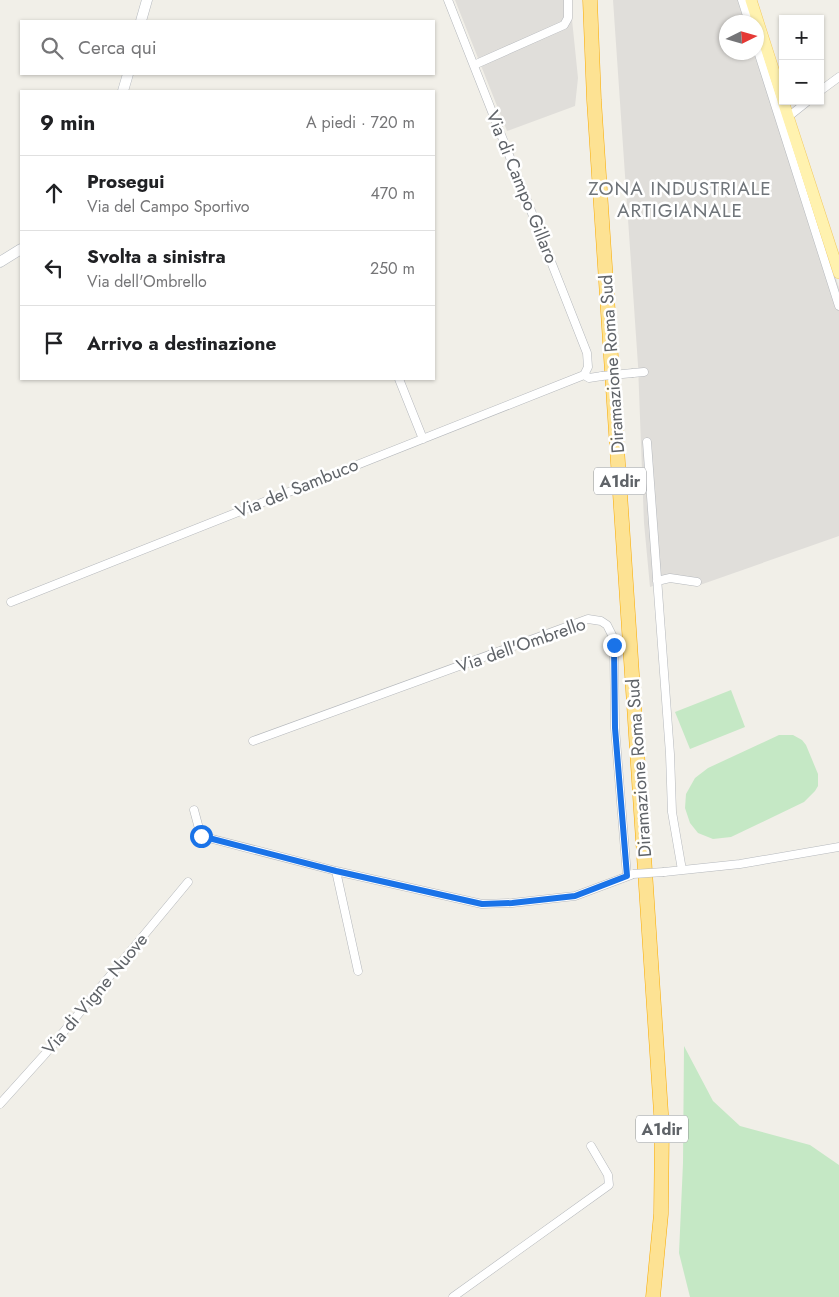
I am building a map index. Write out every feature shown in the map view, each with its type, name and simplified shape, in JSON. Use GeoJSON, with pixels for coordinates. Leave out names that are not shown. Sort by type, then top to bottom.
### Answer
{"type":"FeatureCollection","features":[{"type":"Feature","properties":{"kind":"highway","name":"Diramazione Roma Sud"},"geometry":{"type":"LineString","coordinates":[[590,0],[594,100],[662,1128],[661,1214],[653,1297]]}},
{"type":"Feature","properties":{"kind":"highway","name":"Diramazione Roma Sud"},"geometry":{"type":"LineString","coordinates":[[600,0],[603,99],[671,1123],[669,1215],[660,1297]]}},
{"type":"Feature","properties":{"kind":"main road"},"geometry":{"type":"LineString","coordinates":[[751,0],[779,88]]}},
{"type":"Feature","properties":{"kind":"main road"},"geometry":{"type":"LineString","coordinates":[[784,105],[839,273]]}},
{"type":"Feature","properties":{"kind":"street"},"geometry":{"type":"LineString","coordinates":[[141,20],[147,0]]}},
{"type":"Feature","properties":{"kind":"street","name":"Via di Campo Gillaro"},"geometry":{"type":"LineString","coordinates":[[448,0],[587,353],[588,367],[584,375]]}},
{"type":"Feature","properties":{"kind":"street"},"geometry":{"type":"LineString","coordinates":[[474,65],[564,25],[568,18],[568,0]]}},
{"type":"Feature","properties":{"kind":"street"},"geometry":{"type":"LineString","coordinates":[[742,0],[747,15]]}},
{"type":"Feature","properties":{"kind":"street"},"geometry":{"type":"LineString","coordinates":[[761,60],[839,306]]}},
{"type":"Feature","properties":{"kind":"street"},"geometry":{"type":"LineString","coordinates":[[123,90],[128,75]]}},
{"type":"Feature","properties":{"kind":"street"},"geometry":{"type":"LineString","coordinates":[[824,88],[839,76]]}},
{"type":"Feature","properties":{"kind":"street"},"geometry":{"type":"LineString","coordinates":[[788,117],[803,105]]}},
{"type":"Feature","properties":{"kind":"street"},"geometry":{"type":"LineString","coordinates":[[0,262],[20,249]]}},
{"type":"Feature","properties":{"kind":"street"},"geometry":{"type":"LineString","coordinates":[[584,375],[589,378],[644,372]]}},
{"type":"Feature","properties":{"kind":"street","name":"Via del Sambuco"},"geometry":{"type":"LineString","coordinates":[[11,602],[584,375]]}},
{"type":"Feature","properties":{"kind":"street"},"geometry":{"type":"LineString","coordinates":[[399,380],[423,439]]}},
{"type":"Feature","properties":{"kind":"street"},"geometry":{"type":"LineString","coordinates":[[647,442],[670,754],[672,812],[682,870]]}},
{"type":"Feature","properties":{"kind":"street"},"geometry":{"type":"LineString","coordinates":[[657,581],[670,578],[697,582]]}},
{"type":"Feature","properties":{"kind":"street","name":"Via dell'Ombrello"},"geometry":{"type":"LineString","coordinates":[[253,740],[588,620],[601,621],[610,630],[614,645],[615,728],[630,875]]}},
{"type":"Feature","properties":{"kind":"street"},"geometry":{"type":"LineString","coordinates":[[194,810],[201,836],[336,871],[449,897],[492,904],[575,896],[630,875],[740,864],[839,847]]}},
{"type":"Feature","properties":{"kind":"street"},"geometry":{"type":"LineString","coordinates":[[336,871],[358,971]]}},
{"type":"Feature","properties":{"kind":"street","name":"Via di Vigne Nuove"},"geometry":{"type":"LineString","coordinates":[[0,1104],[46,1053],[188,882]]}},
{"type":"Feature","properties":{"kind":"street"},"geometry":{"type":"LineString","coordinates":[[452,1297],[609,1185],[608,1175],[591,1146]]}},
{"type":"Feature","properties":{"kind":"shaded area"},"geometry":{"type":"Polygon","coordinates":[[[455,0],[570,0],[578,78],[575,106],[507,131],[455,0]]]}},
{"type":"Feature","properties":{"kind":"shaded area"},"geometry":{"type":"Polygon","coordinates":[[[613,0],[747,0],[752,15],[719,15],[719,60],[764,60],[764,52],[779,99],[779,105],[781,105],[839,288],[839,536],[697,586],[676,581],[650,587],[644,523],[638,365],[613,0]]]}},
{"type":"Feature","properties":{"kind":"green space"},"geometry":{"type":"Polygon","coordinates":[[[731,690],[745,727],[690,749],[675,712],[731,690]]]}},
{"type":"Feature","properties":{"kind":"green space"},"geometry":{"type":"Polygon","coordinates":[[[779,735],[793,735],[802,740],[806,745],[818,774],[818,786],[815,791],[804,802],[731,837],[713,839],[698,833],[690,823],[685,808],[686,794],[695,778],[708,768],[779,735]]]}},
{"type":"Feature","properties":{"kind":"green space"},"geometry":{"type":"Polygon","coordinates":[[[684,1046],[713,1101],[740,1126],[810,1145],[839,1165],[839,1297],[690,1297],[679,1253],[683,1163],[684,1046]]]}},
{"type":"Feature","properties":{"kind":"district","name":"ZONA INDUSTRIALE ARTIGIANALE"},"geometry":{"type":"Point","coordinates":[680,199]}},
{"type":"Feature","properties":{"kind":"route"},"geometry":{"type":"LineString","coordinates":[[201,836],[336,871],[482,904],[512,903],[575,896],[627,876],[615,728],[614,645]]}}]}
